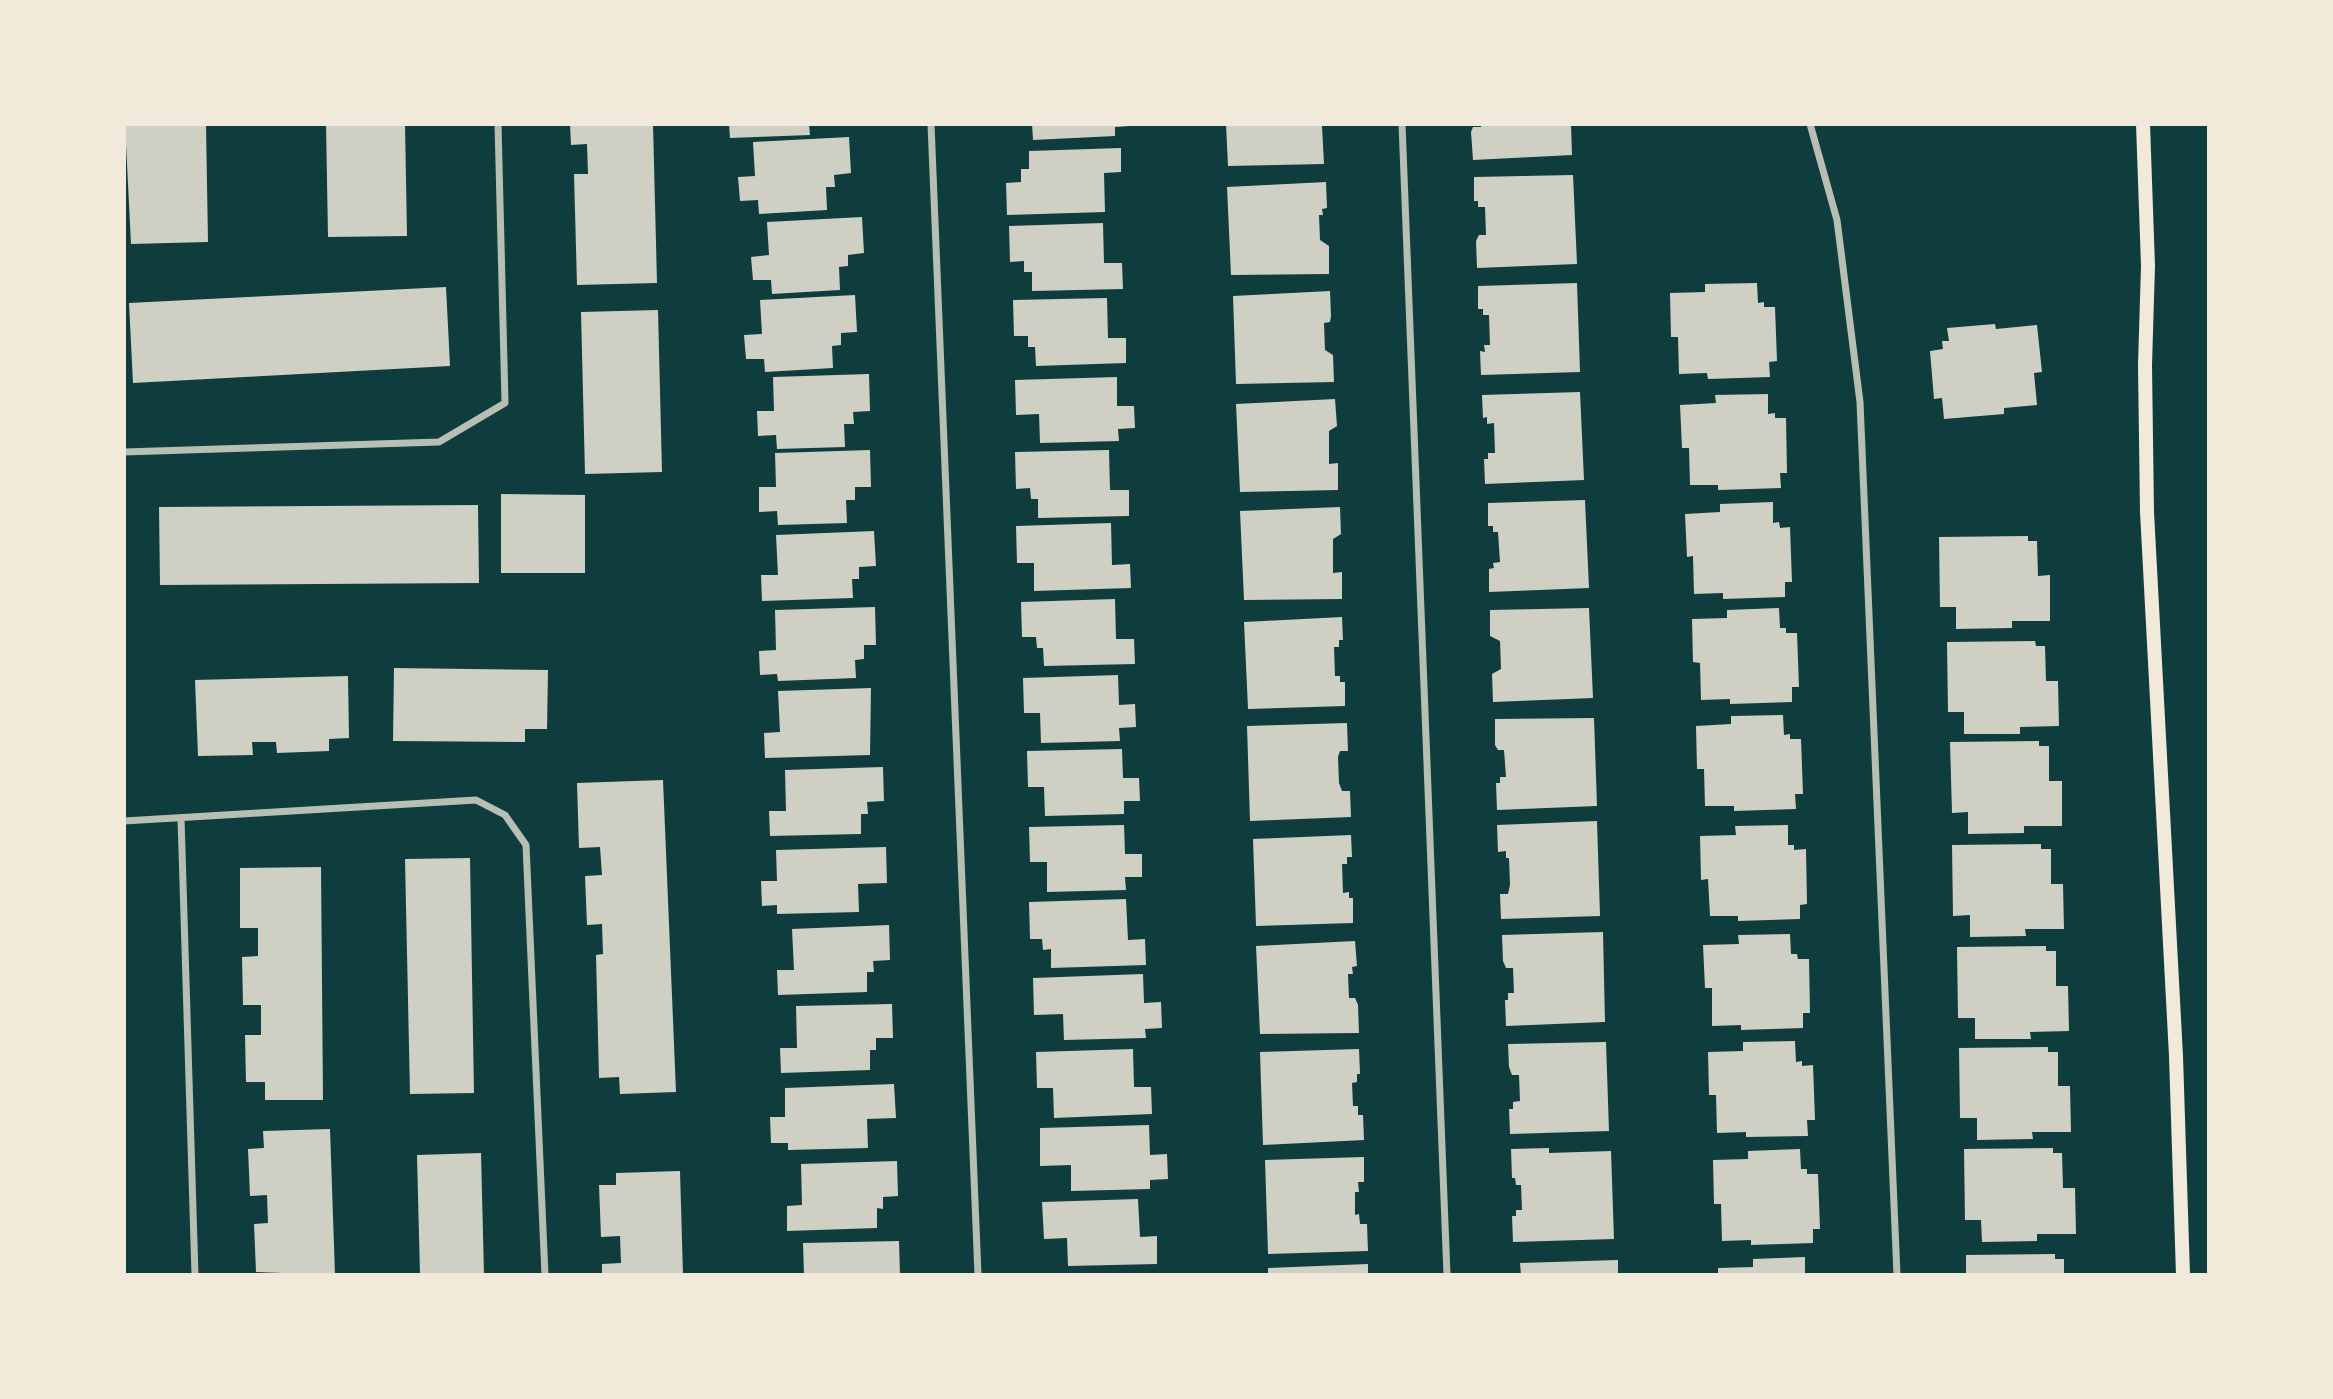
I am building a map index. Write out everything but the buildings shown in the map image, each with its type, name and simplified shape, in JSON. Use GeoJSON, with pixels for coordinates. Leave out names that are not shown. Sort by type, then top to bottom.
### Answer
{"type":"FeatureCollection","features":[{"type":"Feature","properties":{"kind":"main road"},"geometry":{"type":"LineString","coordinates":[[2143,124],[2148,266],[2144,365],[2147,512],[2176,1056],[2183,1275]]}},
{"type":"Feature","properties":{"kind":"street"},"geometry":{"type":"LineString","coordinates":[[124,452],[439,442],[505,403],[498,124]]}},
{"type":"Feature","properties":{"kind":"street"},"geometry":{"type":"LineString","coordinates":[[931,124],[978,1275]]}},
{"type":"Feature","properties":{"kind":"street"},"geometry":{"type":"LineString","coordinates":[[1402,124],[1447,1275]]}},
{"type":"Feature","properties":{"kind":"street"},"geometry":{"type":"LineString","coordinates":[[1810,124],[1837,220],[1860,402],[1896,1275]]}},
{"type":"Feature","properties":{"kind":"street"},"geometry":{"type":"LineString","coordinates":[[124,821],[476,800],[505,816],[526,845],[545,1275]]}},
{"type":"Feature","properties":{"kind":"street"},"geometry":{"type":"LineString","coordinates":[[181,818],[195,1275]]}}]}
